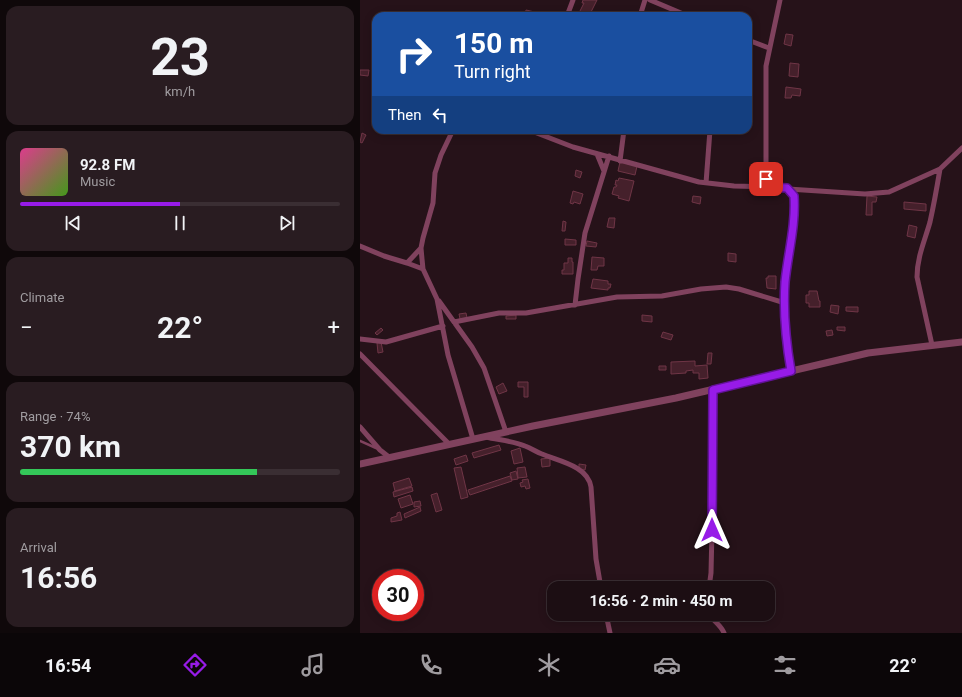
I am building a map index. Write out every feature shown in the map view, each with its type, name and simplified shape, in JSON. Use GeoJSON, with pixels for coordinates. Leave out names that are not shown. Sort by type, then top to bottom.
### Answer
{"type":"FeatureCollection","features":[{"type":"Feature","properties":{"kind":"street"},"geometry":{"type":"LineString","coordinates":[[568,12],[573,0]]}},
{"type":"Feature","properties":{"kind":"street"},"geometry":{"type":"LineString","coordinates":[[641,12],[645,0]]}},
{"type":"Feature","properties":{"kind":"street"},"geometry":{"type":"LineString","coordinates":[[650,0],[678,12]]}},
{"type":"Feature","properties":{"kind":"street"},"geometry":{"type":"LineString","coordinates":[[769,187],[766,179],[766,66],[780,0]]}},
{"type":"Feature","properties":{"kind":"street"},"geometry":{"type":"LineString","coordinates":[[752,42],[769,48]]}},
{"type":"Feature","properties":{"kind":"street"},"geometry":{"type":"LineString","coordinates":[[451,134],[441,155],[435,173],[433,203],[421,248],[423,269],[437,299],[472,347],[484,368],[506,432]]}},
{"type":"Feature","properties":{"kind":"street"},"geometry":{"type":"LineString","coordinates":[[539,134],[573,148],[609,156],[620,161],[706,183],[865,194],[879,193],[902,187],[922,176],[940,169],[962,148]]}},
{"type":"Feature","properties":{"kind":"street"},"geometry":{"type":"LineString","coordinates":[[620,161],[623,134]]}},
{"type":"Feature","properties":{"kind":"street"},"geometry":{"type":"LineString","coordinates":[[706,183],[710,134]]}},
{"type":"Feature","properties":{"kind":"street"},"geometry":{"type":"LineString","coordinates":[[597,154],[604,172]]}},
{"type":"Feature","properties":{"kind":"street"},"geometry":{"type":"LineString","coordinates":[[575,305],[585,233],[609,156]]}},
{"type":"Feature","properties":{"kind":"street"},"geometry":{"type":"LineString","coordinates":[[932,345],[917,277],[917,268],[919,256],[930,221],[940,169]]}},
{"type":"Feature","properties":{"kind":"street"},"geometry":{"type":"LineString","coordinates":[[787,188],[794,196],[792,233],[785,282],[788,352],[791,371]]}},
{"type":"Feature","properties":{"kind":"street"},"geometry":{"type":"LineString","coordinates":[[360,246],[423,269]]}},
{"type":"Feature","properties":{"kind":"street"},"geometry":{"type":"LineString","coordinates":[[407,263],[421,248]]}},
{"type":"Feature","properties":{"kind":"street"},"geometry":{"type":"LineString","coordinates":[[454,322],[499,313],[526,313],[617,297],[662,296],[701,289],[726,287],[739,289],[785,303]]}},
{"type":"Feature","properties":{"kind":"street"},"geometry":{"type":"LineString","coordinates":[[437,299],[448,355],[473,439]]}},
{"type":"Feature","properties":{"kind":"street"},"geometry":{"type":"LineString","coordinates":[[360,339],[386,342],[442,326]]}},
{"type":"Feature","properties":{"kind":"street"},"geometry":{"type":"LineString","coordinates":[[360,464],[506,432],[713,390],[868,353],[962,342]]}},
{"type":"Feature","properties":{"kind":"street"},"geometry":{"type":"LineString","coordinates":[[360,354],[449,444]]}},
{"type":"Feature","properties":{"kind":"street"},"geometry":{"type":"LineString","coordinates":[[710,581],[713,390]]}},
{"type":"Feature","properties":{"kind":"street"},"geometry":{"type":"LineString","coordinates":[[360,427],[380,450],[389,457]]}},
{"type":"Feature","properties":{"kind":"street"},"geometry":{"type":"LineString","coordinates":[[485,437],[532,448],[541,454],[571,465],[588,478],[591,487],[599,581]]}},
{"type":"Feature","properties":{"kind":"street"},"geometry":{"type":"LineString","coordinates":[[607,621],[610,633]]}},
{"type":"Feature","properties":{"kind":"street"},"geometry":{"type":"LineString","coordinates":[[714,621],[721,627],[724,633]]}},
{"type":"Feature","properties":{"kind":"lane"},"geometry":{"type":"LineString","coordinates":[[360,441],[380,450]]}},
{"type":"Feature","properties":{"kind":"building"},"geometry":{"type":"Polygon","coordinates":[[[583,0],[597,0],[591,12],[580,12],[584,3],[582,3],[583,0]]]}},
{"type":"Feature","properties":{"kind":"building"},"geometry":{"type":"Polygon","coordinates":[[[786,34],[793,35],[791,46],[784,44],[786,34]]]}},
{"type":"Feature","properties":{"kind":"building"},"geometry":{"type":"Polygon","coordinates":[[[790,63],[799,64],[798,77],[789,76],[790,63]]]}},
{"type":"Feature","properties":{"kind":"building"},"geometry":{"type":"Polygon","coordinates":[[[360,70],[369,70],[368,76],[360,75],[360,70]]]}},
{"type":"Feature","properties":{"kind":"building"},"geometry":{"type":"Polygon","coordinates":[[[786,87],[801,89],[800,96],[792,95],[791,98],[785,98],[786,87]]]}},
{"type":"Feature","properties":{"kind":"building"},"geometry":{"type":"Polygon","coordinates":[[[362,133],[366,135],[362,143],[360,142],[362,133]]]}},
{"type":"Feature","properties":{"kind":"building"},"geometry":{"type":"Polygon","coordinates":[[[620,162],[637,166],[635,175],[618,171],[620,162]]]}},
{"type":"Feature","properties":{"kind":"building"},"geometry":{"type":"Polygon","coordinates":[[[576,170],[582,172],[580,178],[575,176],[576,170]]]}},
{"type":"Feature","properties":{"kind":"building"},"geometry":{"type":"Polygon","coordinates":[[[619,178],[634,181],[629,201],[618,198],[619,196],[612,194],[614,187],[617,185],[615,185],[616,180],[618,181],[619,178]]]}},
{"type":"Feature","properties":{"kind":"building"},"geometry":{"type":"Polygon","coordinates":[[[573,191],[583,194],[580,204],[574,202],[573,204],[570,203],[573,191]]]}},
{"type":"Feature","properties":{"kind":"building"},"geometry":{"type":"Polygon","coordinates":[[[693,196],[701,197],[700,204],[692,202],[693,196]]]}},
{"type":"Feature","properties":{"kind":"building"},"geometry":{"type":"Polygon","coordinates":[[[867,196],[877,197],[876,202],[872,202],[872,215],[866,215],[867,196]]]}},
{"type":"Feature","properties":{"kind":"building"},"geometry":{"type":"Polygon","coordinates":[[[904,202],[926,204],[926,211],[904,209],[904,202]]]}},
{"type":"Feature","properties":{"kind":"building"},"geometry":{"type":"Polygon","coordinates":[[[609,218],[615,218],[614,228],[607,227],[609,218]]]}},
{"type":"Feature","properties":{"kind":"building"},"geometry":{"type":"Polygon","coordinates":[[[563,221],[566,222],[565,231],[562,231],[563,221]]]}},
{"type":"Feature","properties":{"kind":"building"},"geometry":{"type":"Polygon","coordinates":[[[909,225],[917,227],[915,238],[907,236],[909,225]]]}},
{"type":"Feature","properties":{"kind":"building"},"geometry":{"type":"Polygon","coordinates":[[[565,239],[576,240],[576,245],[565,245],[565,239]]]}},
{"type":"Feature","properties":{"kind":"building"},"geometry":{"type":"Polygon","coordinates":[[[587,241],[597,243],[596,247],[586,246],[587,241]]]}},
{"type":"Feature","properties":{"kind":"building"},"geometry":{"type":"Polygon","coordinates":[[[728,253],[736,254],[736,262],[728,261],[728,253]]]}},
{"type":"Feature","properties":{"kind":"building"},"geometry":{"type":"Polygon","coordinates":[[[592,257],[604,258],[604,266],[598,266],[597,270],[591,270],[592,257]]]}},
{"type":"Feature","properties":{"kind":"building"},"geometry":{"type":"Polygon","coordinates":[[[568,258],[572,258],[573,274],[562,274],[562,270],[564,270],[564,263],[568,263],[568,258]]]}},
{"type":"Feature","properties":{"kind":"building"},"geometry":{"type":"Polygon","coordinates":[[[768,276],[776,276],[776,289],[767,288],[766,278],[768,278],[768,276]]]}},
{"type":"Feature","properties":{"kind":"building"},"geometry":{"type":"Polygon","coordinates":[[[593,279],[608,281],[608,284],[611,284],[610,288],[608,288],[608,290],[591,288],[593,279]]]}},
{"type":"Feature","properties":{"kind":"building"},"geometry":{"type":"Polygon","coordinates":[[[809,291],[817,291],[820,307],[809,307],[809,303],[806,303],[806,295],[809,295],[809,291]]]}},
{"type":"Feature","properties":{"kind":"building"},"geometry":{"type":"Polygon","coordinates":[[[831,305],[839,306],[838,314],[830,312],[831,305]]]}},
{"type":"Feature","properties":{"kind":"building"},"geometry":{"type":"Polygon","coordinates":[[[846,307],[858,307],[858,312],[846,311],[846,307]]]}},
{"type":"Feature","properties":{"kind":"building"},"geometry":{"type":"Polygon","coordinates":[[[466,313],[467,318],[460,319],[459,314],[466,313]]]}},
{"type":"Feature","properties":{"kind":"building"},"geometry":{"type":"Polygon","coordinates":[[[516,315],[516,319],[506,319],[506,316],[516,315]]]}},
{"type":"Feature","properties":{"kind":"building"},"geometry":{"type":"Polygon","coordinates":[[[642,315],[652,316],[652,322],[642,321],[642,315]]]}},
{"type":"Feature","properties":{"kind":"building"},"geometry":{"type":"Polygon","coordinates":[[[837,327],[845,327],[845,331],[837,330],[837,327]]]}},
{"type":"Feature","properties":{"kind":"building"},"geometry":{"type":"Polygon","coordinates":[[[381,328],[383,330],[377,335],[375,333],[381,328]]]}},
{"type":"Feature","properties":{"kind":"building"},"geometry":{"type":"Polygon","coordinates":[[[832,330],[833,335],[827,336],[826,331],[832,330]]]}},
{"type":"Feature","properties":{"kind":"building"},"geometry":{"type":"Polygon","coordinates":[[[663,332],[673,335],[671,340],[661,337],[663,332]]]}},
{"type":"Feature","properties":{"kind":"building"},"geometry":{"type":"Polygon","coordinates":[[[381,342],[383,352],[378,353],[377,343],[381,342]]]}},
{"type":"Feature","properties":{"kind":"building"},"geometry":{"type":"Polygon","coordinates":[[[708,353],[712,353],[711,364],[707,364],[708,353]]]}},
{"type":"Feature","properties":{"kind":"building"},"geometry":{"type":"Polygon","coordinates":[[[695,361],[695,366],[707,365],[708,378],[699,379],[699,373],[693,373],[693,370],[686,371],[686,373],[671,374],[671,362],[695,361]]]}},
{"type":"Feature","properties":{"kind":"building"},"geometry":{"type":"Polygon","coordinates":[[[659,366],[666,366],[666,370],[659,370],[659,366]]]}},
{"type":"Feature","properties":{"kind":"building"},"geometry":{"type":"Polygon","coordinates":[[[518,382],[528,382],[528,397],[524,397],[524,387],[518,387],[518,382]]]}},
{"type":"Feature","properties":{"kind":"building"},"geometry":{"type":"Polygon","coordinates":[[[503,383],[507,391],[499,394],[496,387],[503,383]]]}},
{"type":"Feature","properties":{"kind":"building"},"geometry":{"type":"Polygon","coordinates":[[[499,445],[501,450],[474,458],[472,453],[499,445]]]}},
{"type":"Feature","properties":{"kind":"building"},"geometry":{"type":"Polygon","coordinates":[[[520,448],[523,462],[514,464],[511,451],[520,448]]]}},
{"type":"Feature","properties":{"kind":"building"},"geometry":{"type":"Polygon","coordinates":[[[466,455],[468,461],[456,465],[454,459],[466,455]]]}},
{"type":"Feature","properties":{"kind":"building"},"geometry":{"type":"Polygon","coordinates":[[[550,458],[550,466],[542,467],[541,459],[550,458]]]}},
{"type":"Feature","properties":{"kind":"building"},"geometry":{"type":"Polygon","coordinates":[[[579,464],[586,465],[585,470],[579,469],[579,464]]]}},
{"type":"Feature","properties":{"kind":"building"},"geometry":{"type":"Polygon","coordinates":[[[461,467],[468,497],[461,499],[454,468],[461,467]]]}},
{"type":"Feature","properties":{"kind":"building"},"geometry":{"type":"Polygon","coordinates":[[[525,467],[527,477],[518,478],[517,468],[525,467]]]}},
{"type":"Feature","properties":{"kind":"building"},"geometry":{"type":"Polygon","coordinates":[[[516,471],[518,479],[512,480],[510,473],[516,471]]]}},
{"type":"Feature","properties":{"kind":"building"},"geometry":{"type":"Polygon","coordinates":[[[510,476],[512,481],[470,495],[468,490],[510,476]]]}},
{"type":"Feature","properties":{"kind":"building"},"geometry":{"type":"Polygon","coordinates":[[[409,478],[412,486],[395,491],[393,483],[409,478]]]}},
{"type":"Feature","properties":{"kind":"building"},"geometry":{"type":"Polygon","coordinates":[[[528,479],[530,488],[526,489],[525,486],[521,487],[520,483],[523,482],[522,480],[528,479]]]}},
{"type":"Feature","properties":{"kind":"building"},"geometry":{"type":"Polygon","coordinates":[[[412,487],[413,491],[394,497],[393,492],[412,487]]]}},
{"type":"Feature","properties":{"kind":"building"},"geometry":{"type":"Polygon","coordinates":[[[437,493],[442,510],[436,512],[431,495],[437,493]]]}},
{"type":"Feature","properties":{"kind":"building"},"geometry":{"type":"Polygon","coordinates":[[[410,495],[413,504],[401,508],[398,499],[410,495]]]}},
{"type":"Feature","properties":{"kind":"building"},"geometry":{"type":"Polygon","coordinates":[[[420,501],[421,506],[414,507],[414,502],[420,501]]]}},
{"type":"Feature","properties":{"kind":"building"},"geometry":{"type":"Polygon","coordinates":[[[420,507],[421,511],[405,518],[404,514],[420,507]]]}},
{"type":"Feature","properties":{"kind":"building"},"geometry":{"type":"Polygon","coordinates":[[[400,512],[402,520],[391,522],[391,518],[397,516],[397,513],[400,512]]]}},
{"type":"Feature","properties":{"kind":"route"},"geometry":{"type":"LineString","coordinates":[[712,530],[713,390],[791,371],[786,328],[785,282],[792,233],[794,196],[787,188],[769,187],[766,179]]}}]}
